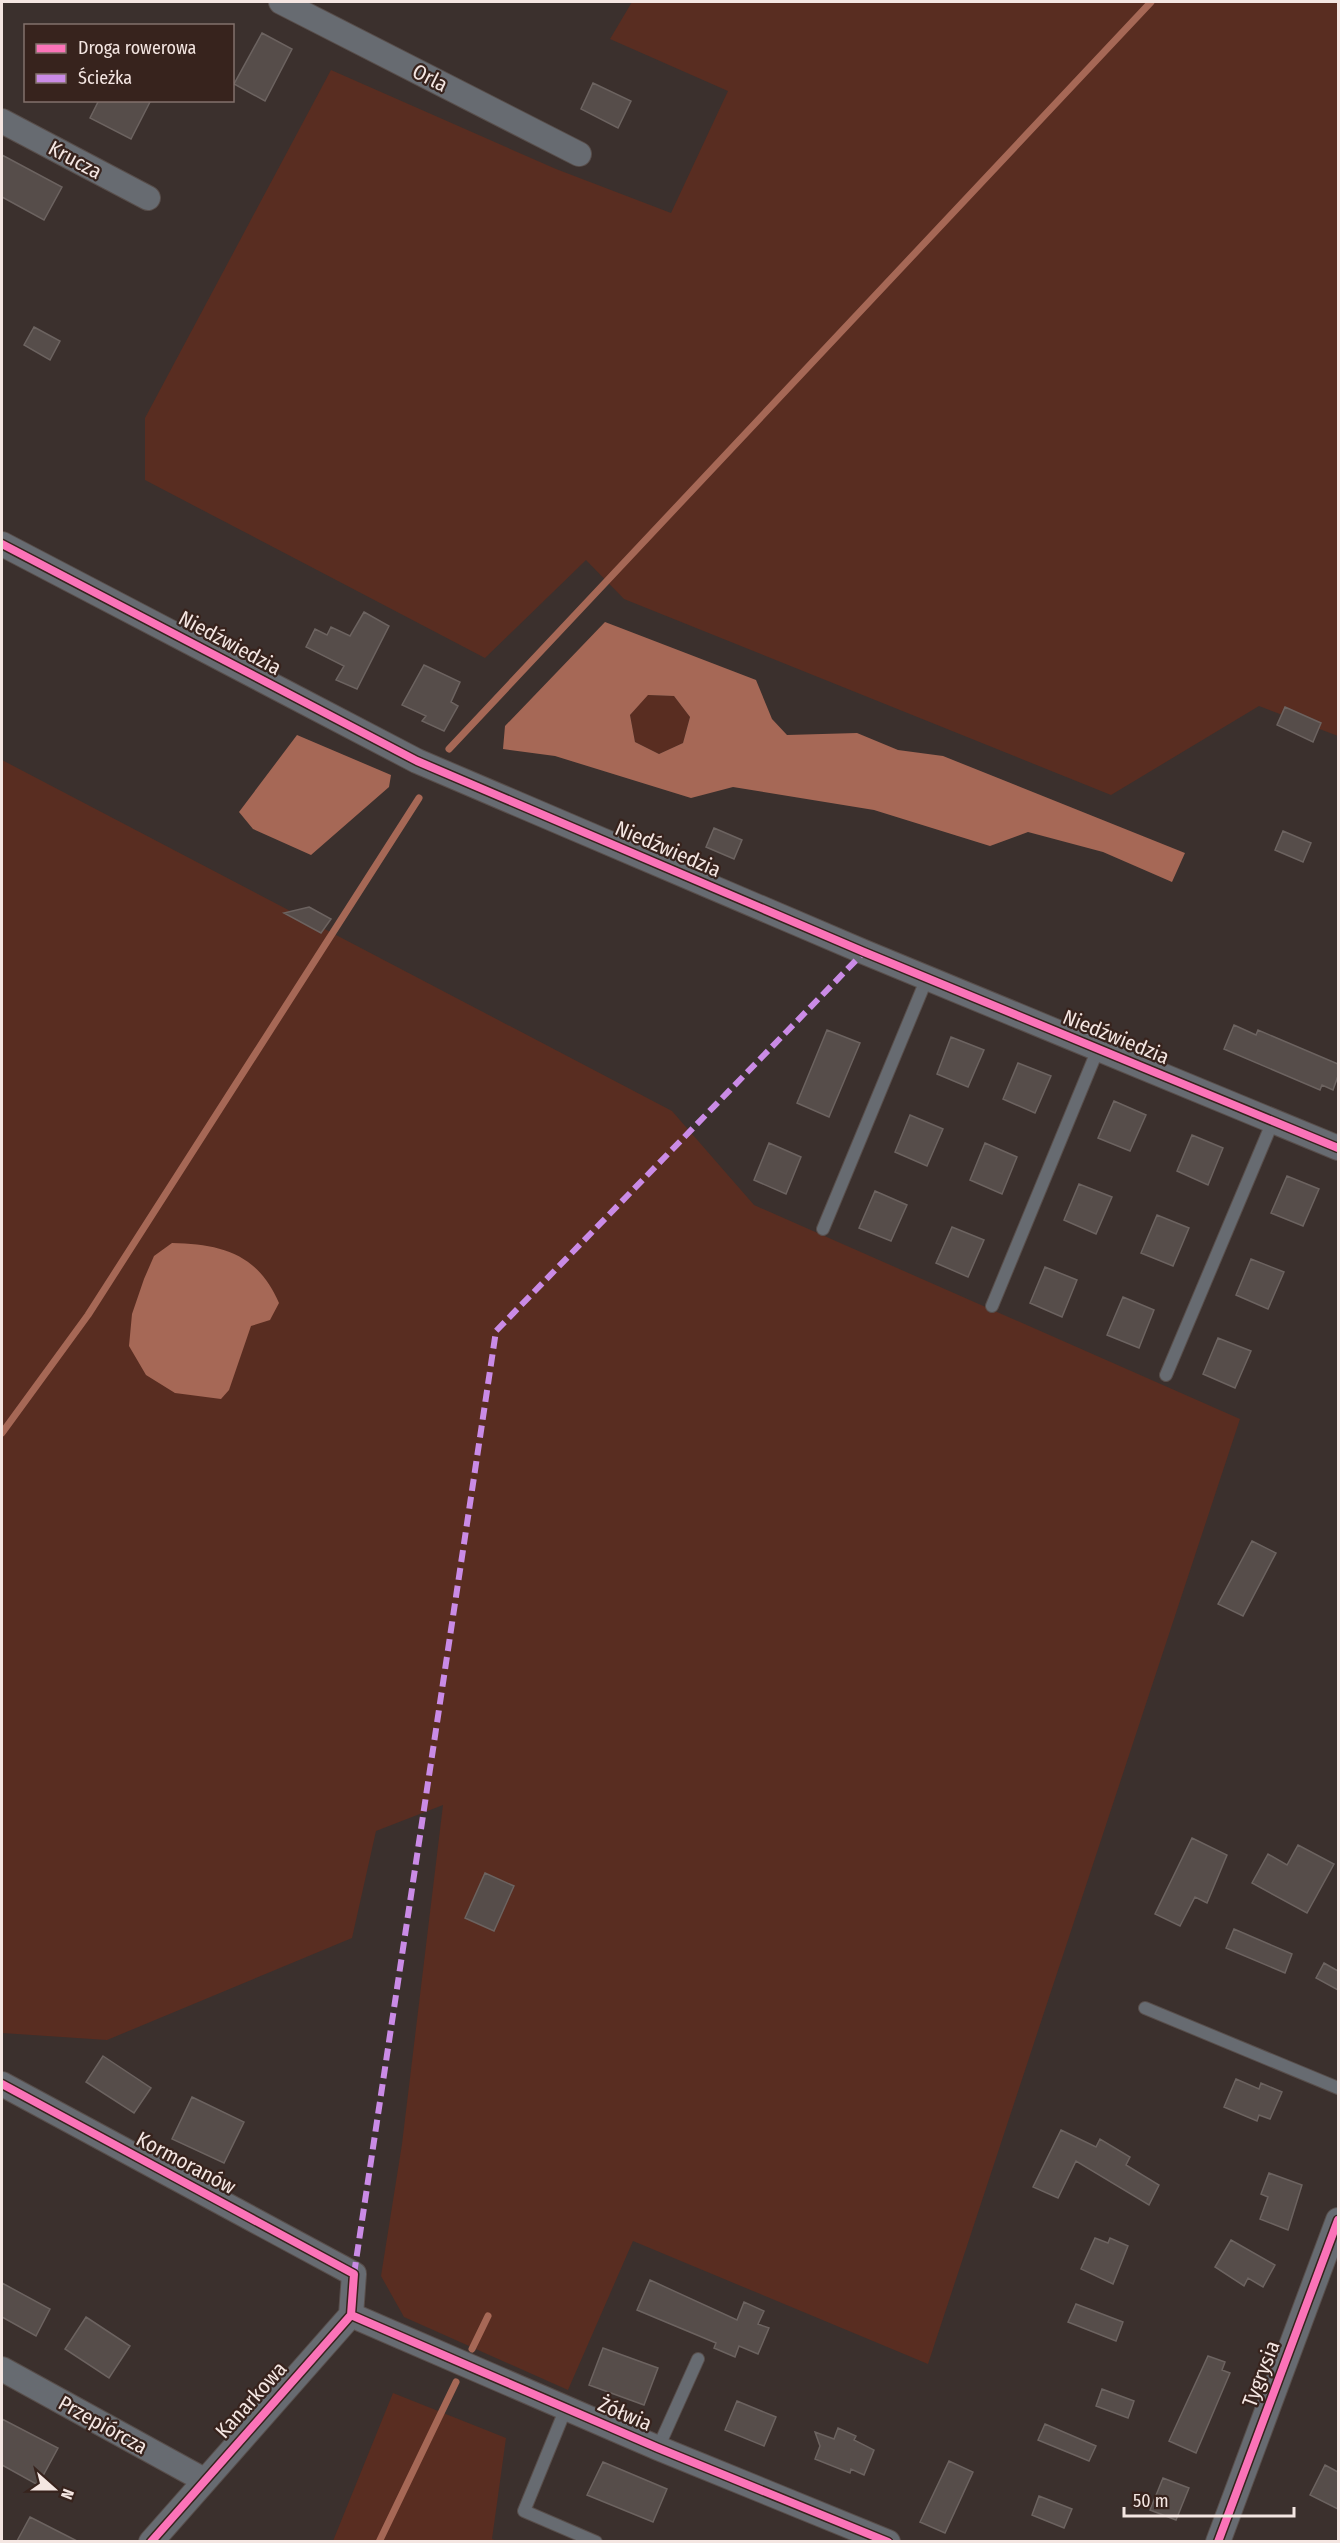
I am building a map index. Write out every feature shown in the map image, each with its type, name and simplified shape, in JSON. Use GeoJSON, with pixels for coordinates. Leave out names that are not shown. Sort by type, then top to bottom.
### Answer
{"type":"FeatureCollection","features":[{"type":"Feature","properties":{"kind":"street","name":"Orla"},"geometry":{"type":"LineString","coordinates":[[281,2],[579,154]]}},
{"type":"Feature","properties":{"kind":"street","name":"Krucza"},"geometry":{"type":"LineString","coordinates":[[2,121],[148,198]]}},
{"type":"Feature","properties":{"kind":"street","name":"Niedźwiedzia"},"geometry":{"type":"LineString","coordinates":[[2,544],[417,761],[927,978],[1338,1148]]}},
{"type":"Feature","properties":{"kind":"street","name":"Kormoranów"},"geometry":{"type":"LineString","coordinates":[[2,2084],[354,2274],[351,2315]]}},
{"type":"Feature","properties":{"kind":"street","name":"Tygrysia"},"geometry":{"type":"LineString","coordinates":[[1218,2541],[1338,2220]]}},
{"type":"Feature","properties":{"kind":"street","name":"Żółwia"},"geometry":{"type":"LineString","coordinates":[[351,2315],[658,2448],[888,2541]]}},
{"type":"Feature","properties":{"kind":"street","name":"Kanarkowa"},"geometry":{"type":"LineString","coordinates":[[151,2541],[351,2315]]}},
{"type":"Feature","properties":{"kind":"street","name":"Przepiórcza"},"geometry":{"type":"LineString","coordinates":[[2,2369],[204,2480]]}},
{"type":"Feature","properties":{"kind":"lane"},"geometry":{"type":"LineString","coordinates":[[823,1230],[927,978]]}},
{"type":"Feature","properties":{"kind":"lane"},"geometry":{"type":"LineString","coordinates":[[992,1306],[1098,1049]]}},
{"type":"Feature","properties":{"kind":"lane"},"geometry":{"type":"LineString","coordinates":[[1166,1375],[1274,1121]]}},
{"type":"Feature","properties":{"kind":"lane"},"geometry":{"type":"LineString","coordinates":[[1145,2008],[1338,2088]]}},
{"type":"Feature","properties":{"kind":"lane"},"geometry":{"type":"LineString","coordinates":[[658,2448],[698,2360]]}},
{"type":"Feature","properties":{"kind":"lane"},"geometry":{"type":"LineString","coordinates":[[566,2408],[524,2511],[596,2541]]}},
{"type":"Feature","properties":{"kind":"shaded area"},"geometry":{"type":"Polygon","coordinates":[[[632,2],[1338,2],[1338,736],[1259,706],[1111,795],[624,599],[586,560],[485,658],[145,480],[145,418],[331,70],[556,169],[671,213],[728,91],[610,39],[632,2]]]}},
{"type":"Feature","properties":{"kind":"shaded area"},"geometry":{"type":"Polygon","coordinates":[[[605,622],[756,680],[772,719],[787,735],[857,733],[898,750],[943,756],[1185,853],[1172,882],[1103,852],[1028,832],[990,846],[874,810],[733,787],[691,798],[555,756],[503,749],[505,726],[605,622]],[[648,695],[630,715],[635,742],[659,754],[683,743],[690,717],[674,696],[648,695]]]}},
{"type":"Feature","properties":{"kind":"shaded area"},"geometry":{"type":"Polygon","coordinates":[[[647,695],[674,696],[690,717],[683,743],[659,754],[635,742],[630,715],[647,695]]]}},
{"type":"Feature","properties":{"kind":"shaded area"},"geometry":{"type":"Polygon","coordinates":[[[297,735],[391,775],[389,787],[311,855],[253,829],[239,812],[297,735]]]}},
{"type":"Feature","properties":{"kind":"shaded area"},"geometry":{"type":"Polygon","coordinates":[[[2,760],[672,1111],[754,1205],[1240,1419],[928,2364],[633,2241],[568,2390],[404,2317],[381,2276],[402,2144],[443,1805],[376,1831],[352,1938],[107,2040],[2,2033],[2,760]]]}},
{"type":"Feature","properties":{"kind":"shaded area"},"geometry":{"type":"Polygon","coordinates":[[[172,1243],[207,1246],[236,1255],[260,1273],[279,1303],[270,1320],[251,1326],[229,1390],[221,1399],[175,1393],[146,1375],[129,1346],[132,1314],[144,1279],[154,1256],[172,1243]]]}},
{"type":"Feature","properties":{"kind":"shaded area"},"geometry":{"type":"Polygon","coordinates":[[[393,2393],[506,2438],[492,2539],[497,2541],[333,2541],[393,2393]]]}},
{"type":"Feature","properties":{"kind":"building"},"geometry":{"type":"Polygon","coordinates":[[[262,33],[292,49],[265,101],[234,84],[262,33]]]}},
{"type":"Feature","properties":{"kind":"building"},"geometry":{"type":"Polygon","coordinates":[[[593,83],[631,101],[618,128],[581,109],[593,83]]]}},
{"type":"Feature","properties":{"kind":"building"},"geometry":{"type":"Polygon","coordinates":[[[98,102],[150,102],[131,139],[90,118],[98,102]]]}},
{"type":"Feature","properties":{"kind":"building"},"geometry":{"type":"Polygon","coordinates":[[[2,155],[62,187],[44,220],[2,197],[2,155]]]}},
{"type":"Feature","properties":{"kind":"building"},"geometry":{"type":"Polygon","coordinates":[[[34,327],[60,341],[50,360],[24,345],[34,327]]]}},
{"type":"Feature","properties":{"kind":"building"},"geometry":{"type":"Polygon","coordinates":[[[364,612],[389,626],[357,689],[336,680],[344,666],[306,647],[315,629],[327,635],[331,627],[350,636],[364,612]]]}},
{"type":"Feature","properties":{"kind":"building"},"geometry":{"type":"Polygon","coordinates":[[[424,665],[460,682],[451,702],[458,706],[444,731],[422,721],[426,716],[402,705],[424,665]]]}},
{"type":"Feature","properties":{"kind":"building"},"geometry":{"type":"Polygon","coordinates":[[[1285,707],[1321,723],[1313,742],[1277,725],[1285,707]]]}},
{"type":"Feature","properties":{"kind":"building"},"geometry":{"type":"Polygon","coordinates":[[[714,828],[742,840],[734,859],[706,847],[714,828]]]}},
{"type":"Feature","properties":{"kind":"building"},"geometry":{"type":"Polygon","coordinates":[[[1283,831],[1311,843],[1303,862],[1275,850],[1283,831]]]}},
{"type":"Feature","properties":{"kind":"building"},"geometry":{"type":"Polygon","coordinates":[[[309,907],[331,919],[321,933],[284,913],[309,907]]]}},
{"type":"Feature","properties":{"kind":"building"},"geometry":{"type":"Polygon","coordinates":[[[1234,1025],[1256,1035],[1258,1030],[1338,1064],[1338,1076],[1333,1090],[1322,1085],[1320,1090],[1224,1049],[1234,1025]]]}},
{"type":"Feature","properties":{"kind":"building"},"geometry":{"type":"Polygon","coordinates":[[[827,1030],[860,1043],[829,1117],[797,1103],[827,1030]]]}},
{"type":"Feature","properties":{"kind":"building"},"geometry":{"type":"Polygon","coordinates":[[[951,1037],[984,1050],[968,1087],[937,1074],[951,1037]]]}},
{"type":"Feature","properties":{"kind":"building"},"geometry":{"type":"Polygon","coordinates":[[[1018,1063],[1051,1076],[1035,1113],[1003,1099],[1018,1063]]]}},
{"type":"Feature","properties":{"kind":"building"},"geometry":{"type":"Polygon","coordinates":[[[1114,1101],[1146,1115],[1130,1151],[1098,1138],[1114,1101]]]}},
{"type":"Feature","properties":{"kind":"building"},"geometry":{"type":"Polygon","coordinates":[[[910,1115],[943,1129],[927,1166],[895,1152],[910,1115]]]}},
{"type":"Feature","properties":{"kind":"building"},"geometry":{"type":"Polygon","coordinates":[[[1192,1135],[1223,1148],[1208,1185],[1177,1171],[1192,1135]]]}},
{"type":"Feature","properties":{"kind":"building"},"geometry":{"type":"Polygon","coordinates":[[[769,1143],[801,1157],[786,1194],[754,1180],[769,1143]]]}},
{"type":"Feature","properties":{"kind":"building"},"geometry":{"type":"Polygon","coordinates":[[[985,1143],[1017,1157],[1002,1194],[970,1180],[985,1143]]]}},
{"type":"Feature","properties":{"kind":"building"},"geometry":{"type":"Polygon","coordinates":[[[1287,1176],[1319,1189],[1303,1226],[1271,1213],[1287,1176]]]}},
{"type":"Feature","properties":{"kind":"building"},"geometry":{"type":"Polygon","coordinates":[[[1079,1184],[1112,1197],[1096,1234],[1064,1220],[1079,1184]]]}},
{"type":"Feature","properties":{"kind":"building"},"geometry":{"type":"Polygon","coordinates":[[[875,1191],[907,1205],[891,1241],[859,1228],[875,1191]]]}},
{"type":"Feature","properties":{"kind":"building"},"geometry":{"type":"Polygon","coordinates":[[[1157,1215],[1189,1228],[1173,1266],[1141,1253],[1157,1215]]]}},
{"type":"Feature","properties":{"kind":"building"},"geometry":{"type":"Polygon","coordinates":[[[952,1227],[984,1240],[968,1277],[936,1263],[952,1227]]]}},
{"type":"Feature","properties":{"kind":"building"},"geometry":{"type":"Polygon","coordinates":[[[1251,1259],[1284,1272],[1268,1309],[1236,1295],[1251,1259]]]}},
{"type":"Feature","properties":{"kind":"building"},"geometry":{"type":"Polygon","coordinates":[[[1045,1267],[1077,1280],[1062,1317],[1030,1303],[1045,1267]]]}},
{"type":"Feature","properties":{"kind":"building"},"geometry":{"type":"Polygon","coordinates":[[[1123,1297],[1154,1310],[1139,1348],[1107,1335],[1123,1297]]]}},
{"type":"Feature","properties":{"kind":"building"},"geometry":{"type":"Polygon","coordinates":[[[1218,1338],[1251,1351],[1235,1388],[1203,1374],[1218,1338]]]}},
{"type":"Feature","properties":{"kind":"building"},"geometry":{"type":"Polygon","coordinates":[[[1252,1541],[1276,1553],[1243,1616],[1218,1604],[1252,1541]]]}},
{"type":"Feature","properties":{"kind":"building"},"geometry":{"type":"Polygon","coordinates":[[[1192,1838],[1227,1855],[1207,1903],[1195,1897],[1180,1926],[1155,1914],[1192,1838]]]}},
{"type":"Feature","properties":{"kind":"building"},"geometry":{"type":"Polygon","coordinates":[[[1298,1845],[1334,1864],[1307,1913],[1252,1883],[1268,1854],[1287,1865],[1298,1845]]]}},
{"type":"Feature","properties":{"kind":"building"},"geometry":{"type":"Polygon","coordinates":[[[485,1873],[514,1886],[494,1931],[465,1918],[485,1873]]]}},
{"type":"Feature","properties":{"kind":"building"},"geometry":{"type":"Polygon","coordinates":[[[1234,1929],[1292,1954],[1285,1973],[1226,1948],[1234,1929]]]}},
{"type":"Feature","properties":{"kind":"building"},"geometry":{"type":"Polygon","coordinates":[[[1324,1963],[1338,1971],[1338,1990],[1316,1978],[1324,1963]]]}},
{"type":"Feature","properties":{"kind":"building"},"geometry":{"type":"Polygon","coordinates":[[[103,2056],[151,2088],[134,2113],[86,2082],[103,2056]]]}},
{"type":"Feature","properties":{"kind":"building"},"geometry":{"type":"Polygon","coordinates":[[[1236,2079],[1259,2089],[1261,2083],[1282,2092],[1270,2119],[1259,2115],[1257,2121],[1224,2107],[1236,2079]]]}},
{"type":"Feature","properties":{"kind":"building"},"geometry":{"type":"Polygon","coordinates":[[[192,2097],[244,2122],[224,2163],[172,2139],[192,2097]]]}},
{"type":"Feature","properties":{"kind":"building"},"geometry":{"type":"Polygon","coordinates":[[[1061,2130],[1096,2147],[1100,2139],[1130,2157],[1126,2165],[1159,2185],[1149,2205],[1076,2161],[1058,2198],[1033,2187],[1061,2130]]]}},
{"type":"Feature","properties":{"kind":"building"},"geometry":{"type":"Polygon","coordinates":[[[1269,2173],[1302,2185],[1288,2230],[1260,2219],[1268,2197],[1261,2194],[1269,2173]]]}},
{"type":"Feature","properties":{"kind":"building"},"geometry":{"type":"Polygon","coordinates":[[[1095,2238],[1108,2243],[1110,2238],[1128,2246],[1113,2284],[1081,2269],[1095,2238]]]}},
{"type":"Feature","properties":{"kind":"building"},"geometry":{"type":"Polygon","coordinates":[[[1231,2240],[1275,2265],[1263,2287],[1248,2278],[1244,2286],[1215,2267],[1231,2240]]]}},
{"type":"Feature","properties":{"kind":"building"},"geometry":{"type":"Polygon","coordinates":[[[650,2280],[737,2320],[744,2302],[764,2311],[758,2324],[769,2328],[758,2354],[739,2346],[735,2357],[714,2348],[716,2343],[637,2310],[650,2280]]]}},
{"type":"Feature","properties":{"kind":"building"},"geometry":{"type":"Polygon","coordinates":[[[2,2283],[50,2309],[36,2336],[2,2317],[2,2283]]]}},
{"type":"Feature","properties":{"kind":"building"},"geometry":{"type":"Polygon","coordinates":[[[1076,2304],[1123,2322],[1116,2341],[1068,2322],[1076,2304]]]}},
{"type":"Feature","properties":{"kind":"building"},"geometry":{"type":"Polygon","coordinates":[[[86,2317],[130,2346],[109,2378],[65,2349],[86,2317]]]}},
{"type":"Feature","properties":{"kind":"building"},"geometry":{"type":"Polygon","coordinates":[[[603,2348],[658,2368],[644,2405],[589,2385],[603,2348]]]}},
{"type":"Feature","properties":{"kind":"building"},"geometry":{"type":"Polygon","coordinates":[[[1208,2356],[1225,2362],[1222,2370],[1230,2373],[1196,2453],[1169,2441],[1208,2356]]]}},
{"type":"Feature","properties":{"kind":"building"},"geometry":{"type":"Polygon","coordinates":[[[1102,2389],[1134,2401],[1128,2418],[1096,2406],[1102,2389]]]}},
{"type":"Feature","properties":{"kind":"building"},"geometry":{"type":"Polygon","coordinates":[[[737,2401],[776,2417],[764,2446],[725,2430],[737,2401]]]}},
{"type":"Feature","properties":{"kind":"building"},"geometry":{"type":"Polygon","coordinates":[[[2,2419],[58,2448],[38,2485],[2,2465],[2,2419]]]}},
{"type":"Feature","properties":{"kind":"building"},"geometry":{"type":"Polygon","coordinates":[[[1045,2424],[1096,2446],[1089,2461],[1038,2440],[1045,2424]]]}},
{"type":"Feature","properties":{"kind":"building"},"geometry":{"type":"Polygon","coordinates":[[[838,2428],[856,2436],[854,2440],[874,2450],[864,2475],[851,2469],[850,2473],[815,2459],[820,2446],[815,2432],[834,2439],[838,2428]]]}},
{"type":"Feature","properties":{"kind":"building"},"geometry":{"type":"Polygon","coordinates":[[[949,2461],[973,2472],[945,2533],[920,2522],[949,2461]]]}},
{"type":"Feature","properties":{"kind":"building"},"geometry":{"type":"Polygon","coordinates":[[[603,2462],[667,2489],[653,2522],[587,2495],[603,2462]]]}},
{"type":"Feature","properties":{"kind":"building"},"geometry":{"type":"Polygon","coordinates":[[[1325,2465],[1338,2472],[1338,2509],[1310,2495],[1325,2465]]]}},
{"type":"Feature","properties":{"kind":"building"},"geometry":{"type":"Polygon","coordinates":[[[1163,2478],[1189,2488],[1176,2520],[1150,2510],[1163,2478]]]}},
{"type":"Feature","properties":{"kind":"building"},"geometry":{"type":"Polygon","coordinates":[[[1039,2496],[1072,2509],[1064,2528],[1032,2515],[1039,2496]]]}},
{"type":"Feature","properties":{"kind":"building"},"geometry":{"type":"Polygon","coordinates":[[[30,2517],[77,2541],[17,2541],[30,2517]]]}},
{"type":"Feature","properties":{"kind":"waterway"},"geometry":{"type":"LineString","coordinates":[[449,749],[1151,2]]}},
{"type":"Feature","properties":{"kind":"waterway"},"geometry":{"type":"LineString","coordinates":[[2,1433],[88,1315],[419,798]]}},
{"type":"Feature","properties":{"kind":"waterway"},"geometry":{"type":"LineString","coordinates":[[472,2349],[488,2316]]}},
{"type":"Feature","properties":{"kind":"waterway"},"geometry":{"type":"LineString","coordinates":[[379,2542],[456,2382]]}},
{"type":"Feature","properties":{"kind":"marked path"},"geometry":{"type":"LineString","coordinates":[[354,2274],[496,1331],[864,952]]}},
{"type":"Feature","properties":{"kind":"cycle path"},"geometry":{"type":"LineString","coordinates":[[2,544],[417,761],[864,952],[1338,1148]]}},
{"type":"Feature","properties":{"kind":"cycle path"},"geometry":{"type":"LineString","coordinates":[[2,2084],[354,2274],[351,2315],[151,2542]]}},
{"type":"Feature","properties":{"kind":"cycle path"},"geometry":{"type":"LineString","coordinates":[[1218,2542],[1338,2220]]}},
{"type":"Feature","properties":{"kind":"cycle path"},"geometry":{"type":"LineString","coordinates":[[351,2315],[658,2448],[888,2542]]}}]}
